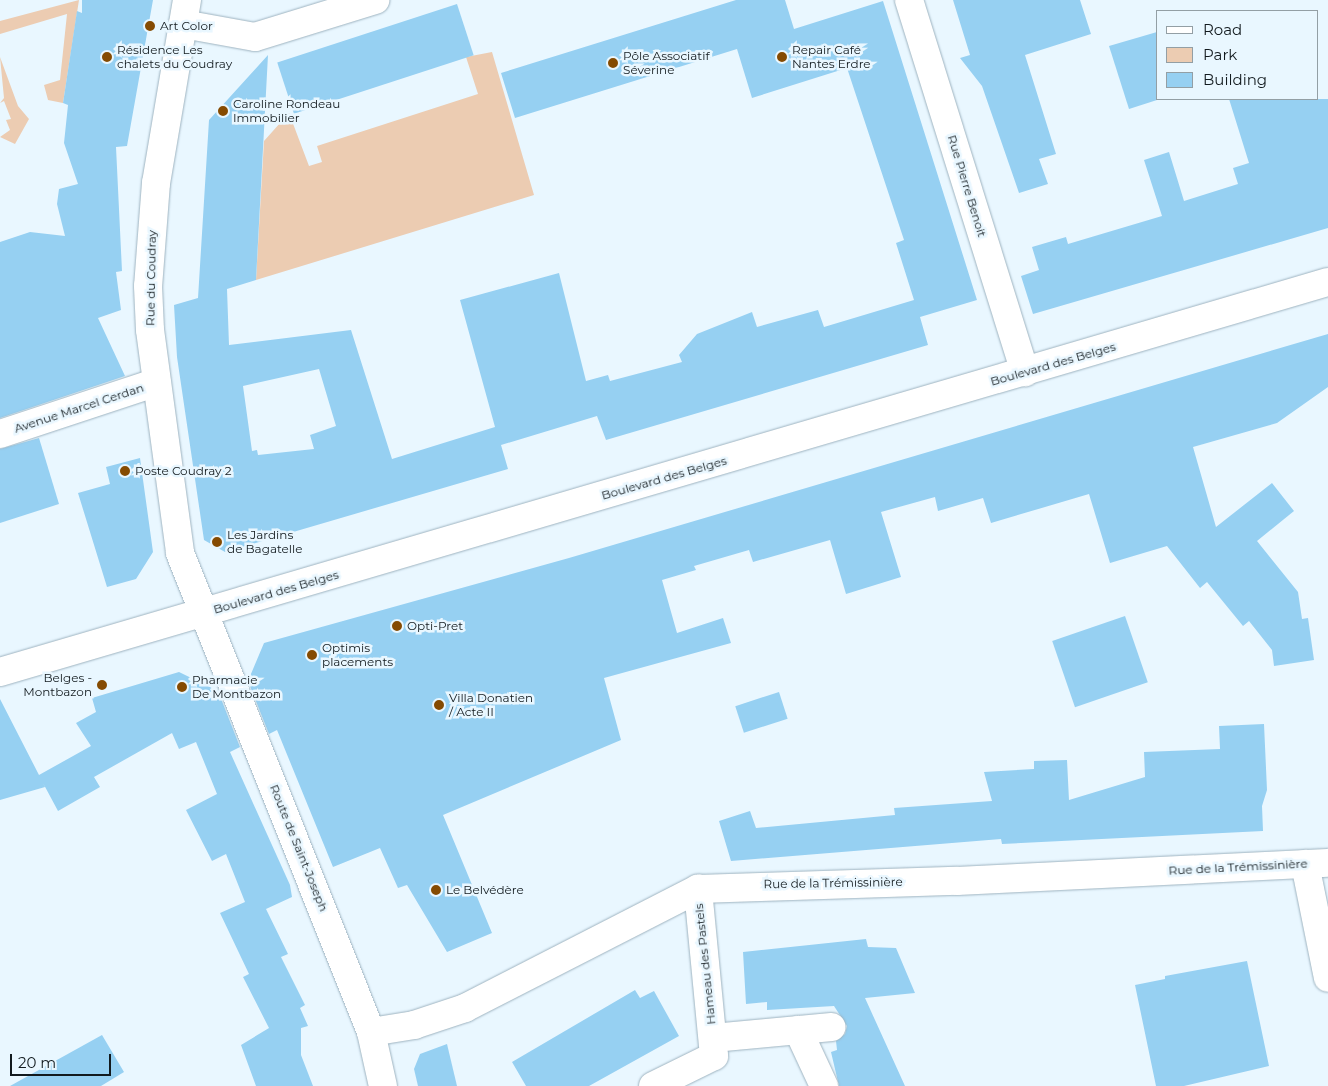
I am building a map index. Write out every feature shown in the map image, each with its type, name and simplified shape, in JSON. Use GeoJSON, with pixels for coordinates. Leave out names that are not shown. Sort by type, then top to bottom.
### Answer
{"type":"FeatureCollection","features":[{"type":"Feature","properties":{"kind":"street"},"geometry":{"type":"LineString","coordinates":[[185,12],[255,36],[375,0]]}},
{"type":"Feature","properties":{"kind":"street","name":"Rue Pierre Benoit"},"geometry":{"type":"LineString","coordinates":[[909,0],[1025,372]]}},
{"type":"Feature","properties":{"kind":"street","name":"Rue du Coudray"},"geometry":{"type":"LineString","coordinates":[[185,12],[150,244],[150,330],[180,553],[203,613]]}},
{"type":"Feature","properties":{"kind":"street","name":"Boulevard des Belges"},"geometry":{"type":"LineString","coordinates":[[0,672],[1328,282]]}},
{"type":"Feature","properties":{"kind":"street","name":"Avenue Marcel Cerdan"},"geometry":{"type":"LineString","coordinates":[[0,434],[157,382]]}},
{"type":"Feature","properties":{"kind":"street","name":"Route de Saint-Joseph"},"geometry":{"type":"LineString","coordinates":[[203,613],[371,1032],[383,1086]]}},
{"type":"Feature","properties":{"kind":"street"},"geometry":{"type":"LineString","coordinates":[[1316,863],[1328,978]]}},
{"type":"Feature","properties":{"kind":"street","name":"Rue de la Trémissinière"},"geometry":{"type":"LineString","coordinates":[[371,1032],[414,1024],[465,1008],[698,889],[957,882],[1316,863]]}},
{"type":"Feature","properties":{"kind":"street","name":"Hameau des Pastels"},"geometry":{"type":"LineString","coordinates":[[654,1086],[714,1056],[698,889]]}},
{"type":"Feature","properties":{"kind":"street","name":"Hameau des Pastels"},"geometry":{"type":"LineString","coordinates":[[713,1038],[831,1027]]}},
{"type":"Feature","properties":{"kind":"street"},"geometry":{"type":"LineString","coordinates":[[798,1030],[824,1086]]}},
{"type":"Feature","properties":{"kind":"green space"},"geometry":{"type":"Polygon","coordinates":[[[79,0],[63,103],[48,100],[44,85],[60,80],[67,14],[0,34],[0,21],[79,0]]]}},
{"type":"Feature","properties":{"kind":"green space"},"geometry":{"type":"Polygon","coordinates":[[[492,52],[534,195],[256,280],[264,141],[289,113],[309,166],[322,162],[317,146],[478,94],[466,57],[492,52]]]}},
{"type":"Feature","properties":{"kind":"green space"},"geometry":{"type":"Polygon","coordinates":[[[0,57],[18,106],[29,119],[15,144],[0,137],[10,130],[6,120],[11,119],[4,101],[0,103],[4,98],[0,57]]]}},
{"type":"Feature","properties":{"kind":"building"},"geometry":{"type":"Polygon","coordinates":[[[82,0],[153,0],[127,146],[116,147],[122,271],[116,272],[121,310],[98,318],[125,376],[0,418],[0,242],[30,232],[65,236],[57,204],[59,189],[78,184],[64,143],[68,105],[63,103],[77,11],[82,13],[82,0]]]}},
{"type":"Feature","properties":{"kind":"building"},"geometry":{"type":"Polygon","coordinates":[[[736,0],[785,0],[794,29],[883,1],[977,300],[920,317],[928,345],[606,440],[597,416],[501,445],[508,469],[225,552],[204,540],[177,357],[174,305],[198,298],[209,120],[268,55],[256,280],[227,289],[229,345],[351,330],[392,459],[495,427],[460,300],[559,273],[586,381],[608,375],[610,381],[682,362],[679,355],[697,334],[752,312],[757,327],[818,310],[824,327],[914,300],[896,243],[904,240],[847,68],[752,98],[737,49],[515,118],[501,73],[736,0]],[[319,369],[243,386],[252,451],[257,450],[258,455],[314,449],[310,435],[336,426],[319,369]]]}},
{"type":"Feature","properties":{"kind":"building"},"geometry":{"type":"Polygon","coordinates":[[[953,0],[1080,0],[1091,34],[1025,55],[1056,154],[1039,159],[1048,184],[1019,193],[982,86],[960,58],[970,55],[953,0]]]}},
{"type":"Feature","properties":{"kind":"building"},"geometry":{"type":"Polygon","coordinates":[[[457,4],[474,55],[294,114],[277,62],[457,4]]]}},
{"type":"Feature","properties":{"kind":"building"},"geometry":{"type":"Polygon","coordinates":[[[1156,32],[1157,100],[1129,109],[1109,46],[1156,32]]]}},
{"type":"Feature","properties":{"kind":"building"},"geometry":{"type":"Polygon","coordinates":[[[1328,99],[1328,228],[1033,314],[1021,276],[1039,270],[1032,247],[1066,237],[1068,244],[1162,216],[1144,160],[1169,152],[1184,201],[1238,184],[1233,168],[1249,163],[1229,100],[1328,99]]]}},
{"type":"Feature","properties":{"kind":"building"},"geometry":{"type":"Polygon","coordinates":[[[1328,334],[1328,387],[1277,423],[1193,447],[1216,527],[1272,483],[1294,511],[1257,541],[1298,592],[1302,619],[1308,618],[1314,660],[1274,666],[1272,650],[1249,621],[1243,626],[1207,582],[1200,588],[1167,546],[1110,563],[1089,494],[991,523],[983,498],[938,511],[935,497],[881,512],[901,577],[846,594],[830,540],[753,562],[749,550],[694,566],[696,570],[662,580],[677,633],[723,618],[731,643],[604,678],[621,740],[443,815],[492,933],[447,952],[407,885],[398,888],[380,848],[333,867],[277,730],[269,734],[248,681],[264,643],[569,558],[1328,334]]]}},
{"type":"Feature","properties":{"kind":"building"},"geometry":{"type":"Polygon","coordinates":[[[39,438],[59,504],[0,523],[0,449],[39,438]]]}},
{"type":"Feature","properties":{"kind":"building"},"geometry":{"type":"Polygon","coordinates":[[[140,458],[153,552],[136,579],[107,587],[78,493],[110,484],[106,467],[140,458]]]}},
{"type":"Feature","properties":{"kind":"building"},"geometry":{"type":"Polygon","coordinates":[[[1125,616],[1148,682],[1075,707],[1052,641],[1125,616]]]}},
{"type":"Feature","properties":{"kind":"building"},"geometry":{"type":"Polygon","coordinates":[[[179,672],[218,691],[240,747],[230,752],[290,885],[292,897],[266,909],[288,954],[281,957],[305,1005],[300,1008],[308,1026],[301,1028],[301,1055],[313,1086],[256,1086],[241,1045],[269,1028],[243,977],[249,974],[220,913],[245,902],[226,854],[212,861],[186,810],[217,794],[196,742],[179,749],[172,733],[94,777],[100,787],[58,811],[43,783],[45,787],[0,800],[0,699],[39,775],[91,746],[76,723],[96,712],[92,698],[179,672]]]}},
{"type":"Feature","properties":{"kind":"building"},"geometry":{"type":"Polygon","coordinates":[[[779,692],[788,719],[744,733],[735,706],[779,692]]]}},
{"type":"Feature","properties":{"kind":"building"},"geometry":{"type":"Polygon","coordinates":[[[1264,724],[1267,790],[1262,806],[1263,831],[1002,844],[1001,839],[731,861],[719,821],[750,811],[756,828],[895,815],[894,808],[992,801],[984,772],[1034,769],[1034,761],[1067,760],[1069,800],[1145,777],[1144,752],[1220,749],[1219,726],[1264,724]]]}},
{"type":"Feature","properties":{"kind":"building"},"geometry":{"type":"Polygon","coordinates":[[[866,939],[868,947],[896,948],[915,993],[865,998],[905,1086],[839,1086],[831,1052],[837,1050],[836,1041],[845,1034],[847,1026],[834,1006],[767,1010],[767,1002],[746,1004],[743,952],[866,939]]]}},
{"type":"Feature","properties":{"kind":"building"},"geometry":{"type":"Polygon","coordinates":[[[1247,961],[1269,1066],[1184,1086],[1156,1086],[1135,985],[1165,979],[1165,976],[1247,961]]]}},
{"type":"Feature","properties":{"kind":"building"},"geometry":{"type":"Polygon","coordinates":[[[635,990],[640,998],[654,991],[679,1036],[589,1086],[526,1086],[512,1062],[635,990]]]}},
{"type":"Feature","properties":{"kind":"building"},"geometry":{"type":"Polygon","coordinates":[[[102,1035],[124,1072],[101,1086],[10,1086],[102,1035]]]}},
{"type":"Feature","properties":{"kind":"building"},"geometry":{"type":"Polygon","coordinates":[[[447,1044],[457,1086],[418,1086],[414,1069],[420,1054],[447,1044]]]}},
{"type":"Feature","properties":{"kind":"place","name":"Art Color"},"geometry":{"type":"Point","coordinates":[150,26]}},
{"type":"Feature","properties":{"kind":"place","name":"Résidence Les chalets du Coudray"},"geometry":{"type":"Point","coordinates":[107,57]}},
{"type":"Feature","properties":{"kind":"place","name":"Repair Café Nantes Erdre"},"geometry":{"type":"Point","coordinates":[782,57]}},
{"type":"Feature","properties":{"kind":"place","name":"Pôle Associatif Séverine"},"geometry":{"type":"Point","coordinates":[613,63]}},
{"type":"Feature","properties":{"kind":"place","name":"Caroline Rondeau Immobilier"},"geometry":{"type":"Point","coordinates":[223,111]}},
{"type":"Feature","properties":{"kind":"place","name":"Poste Coudray 2"},"geometry":{"type":"Point","coordinates":[125,471]}},
{"type":"Feature","properties":{"kind":"place","name":"Les Jardins de Bagatelle"},"geometry":{"type":"Point","coordinates":[217,542]}},
{"type":"Feature","properties":{"kind":"place","name":"Opti-Pret"},"geometry":{"type":"Point","coordinates":[397,626]}},
{"type":"Feature","properties":{"kind":"place","name":"Optimis placements"},"geometry":{"type":"Point","coordinates":[312,655]}},
{"type":"Feature","properties":{"kind":"place","name":"Belges - Montbazon"},"geometry":{"type":"Point","coordinates":[102,685]}},
{"type":"Feature","properties":{"kind":"place","name":"Pharmacie De Montbazon"},"geometry":{"type":"Point","coordinates":[182,687]}},
{"type":"Feature","properties":{"kind":"place","name":"Villa Donatien / Acte II"},"geometry":{"type":"Point","coordinates":[439,705]}},
{"type":"Feature","properties":{"kind":"place","name":"Le Belvédère"},"geometry":{"type":"Point","coordinates":[436,890]}}]}
